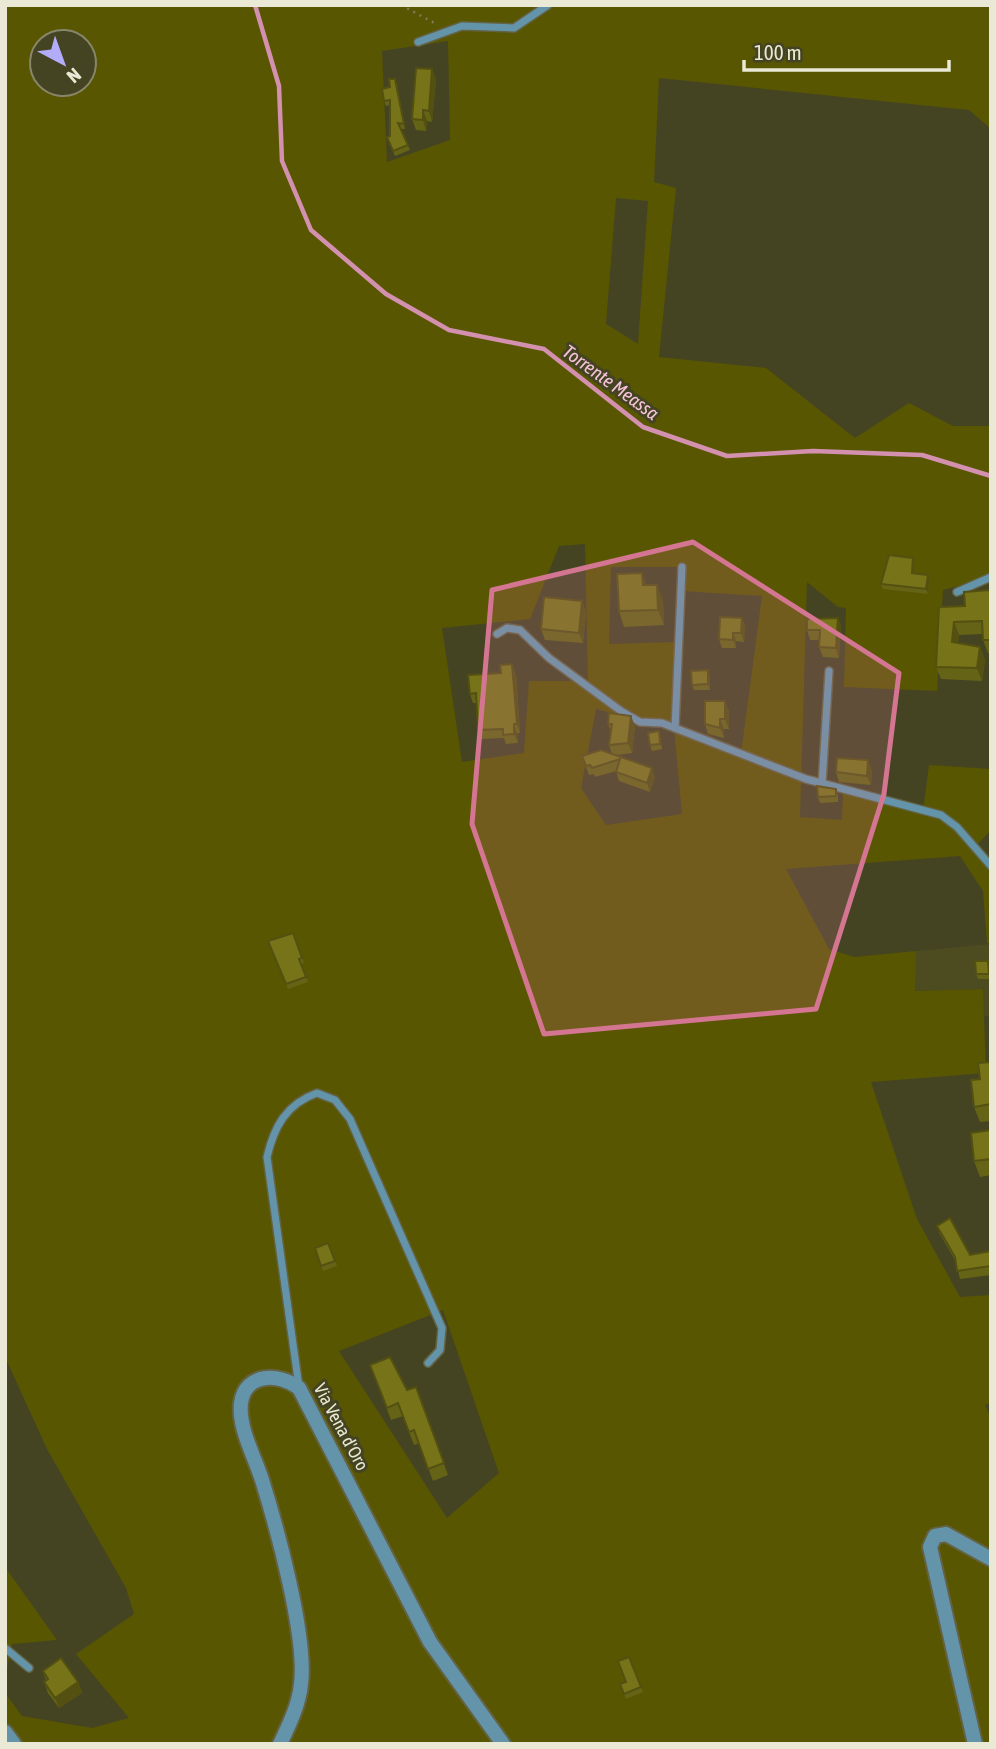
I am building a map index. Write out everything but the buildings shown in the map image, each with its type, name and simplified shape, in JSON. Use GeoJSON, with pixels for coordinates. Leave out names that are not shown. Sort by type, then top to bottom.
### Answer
{"type":"FeatureCollection","features":[{"type":"Feature","properties":{"kind":"street","name":"Via Vena d'Oro"},"geometry":{"type":"LineString","coordinates":[[279,1744],[297,1704],[302,1684],[300,1650],[263,1482],[242,1418],[241,1405],[249,1387],[269,1377],[287,1378],[299,1388],[430,1642],[503,1744]]}},
{"type":"Feature","properties":{"kind":"street"},"geometry":{"type":"LineString","coordinates":[[975,1744],[930,1547],[935,1536],[946,1534],[991,1559]]}},
{"type":"Feature","properties":{"kind":"street"},"geometry":{"type":"LineString","coordinates":[[5,1732],[14,1744]]}},
{"type":"Feature","properties":{"kind":"lane"},"geometry":{"type":"LineString","coordinates":[[418,42],[462,26],[514,28],[548,5]]}},
{"type":"Feature","properties":{"kind":"lane"},"geometry":{"type":"LineString","coordinates":[[674,728],[682,567]]}},
{"type":"Feature","properties":{"kind":"lane"},"geometry":{"type":"LineString","coordinates":[[957,592],[991,576]]}},
{"type":"Feature","properties":{"kind":"lane"},"geometry":{"type":"LineString","coordinates":[[497,634],[507,628],[520,629],[568,673],[640,722],[662,723],[762,765],[822,784],[941,815],[957,827],[991,866]]}},
{"type":"Feature","properties":{"kind":"lane"},"geometry":{"type":"LineString","coordinates":[[822,784],[829,671]]}},
{"type":"Feature","properties":{"kind":"lane"},"geometry":{"type":"LineString","coordinates":[[299,1388],[267,1157],[273,1130],[301,1098],[317,1093],[335,1100],[350,1119],[442,1328],[440,1350],[428,1363]]}},
{"type":"Feature","properties":{"kind":"lane"},"geometry":{"type":"LineString","coordinates":[[5,1648],[29,1668]]}},
{"type":"Feature","properties":{"kind":"path"},"geometry":{"type":"LineString","coordinates":[[401,5],[450,31]]}},
{"type":"Feature","properties":{"kind":"highlighted area"},"geometry":{"type":"Polygon","coordinates":[[[693,542],[899,673],[884,794],[816,1009],[544,1034],[472,824],[492,590],[693,542]]]}},
{"type":"Feature","properties":{"kind":"shaded area"},"geometry":{"type":"Polygon","coordinates":[[[5,5],[991,5],[991,129],[969,110],[659,78],[654,182],[676,188],[659,357],[766,368],[855,438],[909,403],[953,426],[991,426],[991,577],[943,590],[937,691],[844,687],[846,608],[838,607],[807,582],[800,817],[842,820],[843,791],[923,811],[929,765],[991,769],[991,830],[972,850],[991,873],[991,943],[987,943],[983,891],[960,856],[786,869],[829,949],[854,957],[916,951],[915,991],[983,989],[986,1073],[871,1082],[917,1219],[960,1297],[991,1295],[991,1403],[985,1405],[991,1418],[991,1744],[5,1744],[5,1693],[22,1716],[92,1728],[129,1718],[76,1654],[134,1614],[126,1588],[47,1449],[5,1357],[5,5]],[[448,41],[382,51],[387,162],[450,140],[448,41]],[[616,198],[606,324],[638,344],[648,201],[616,198]],[[585,544],[559,546],[530,619],[442,628],[462,762],[524,753],[529,681],[588,681],[585,544]],[[611,567],[609,644],[678,642],[675,728],[741,754],[762,596],[681,591],[681,567],[611,567]],[[596,709],[581,788],[606,825],[682,814],[674,728],[596,709]],[[443,1310],[339,1351],[447,1518],[499,1473],[443,1310]]]}},
{"type":"Feature","properties":{"kind":"shaded area"},"geometry":{"type":"Polygon","coordinates":[[[991,944],[991,1016],[984,1016],[982,989],[914,991],[916,951],[991,944]]]}},
{"type":"Feature","properties":{"kind":"shaded area"},"geometry":{"type":"Polygon","coordinates":[[[5,1567],[57,1640],[12,1644],[5,1679],[5,1567]]]}},
{"type":"Feature","properties":{"kind":"waterway","name":"Torrente Meassa"},"geometry":{"type":"LineString","coordinates":[[255,5],[279,86],[282,161],[311,230],[386,294],[449,330],[544,349],[643,427],[727,456],[813,451],[922,455],[991,476]]}}]}
